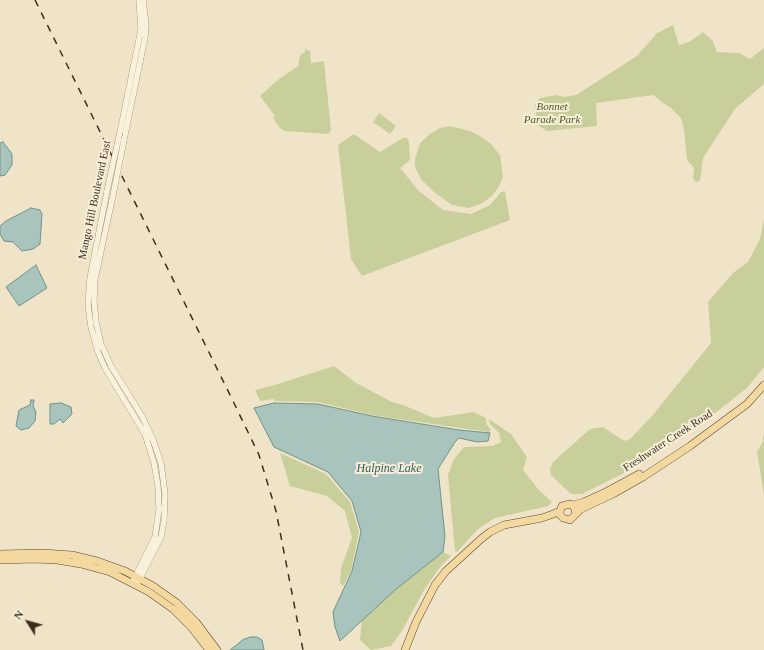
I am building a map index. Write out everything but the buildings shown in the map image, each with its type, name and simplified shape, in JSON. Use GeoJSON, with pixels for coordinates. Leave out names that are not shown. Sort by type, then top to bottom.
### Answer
{"type":"FeatureCollection","features":[{"type":"Feature","properties":{"kind":"main road","name":"Freshwater Creek Road"},"geometry":{"type":"LineString","coordinates":[[573,505],[584,502],[620,484],[661,460],[742,403],[751,395],[764,379]]}},
{"type":"Feature","properties":{"kind":"main road","name":"Freshwater Creek Road"},"geometry":{"type":"LineString","coordinates":[[576,513],[584,507],[628,486],[664,464],[747,404],[764,385]]}},
{"type":"Feature","properties":{"kind":"main road"},"geometry":{"type":"LineString","coordinates":[[405,650],[416,622],[435,585],[446,571],[481,539],[490,532],[504,525],[542,518],[560,511],[564,504],[573,505],[576,513],[570,520],[563,518],[507,528],[498,531],[485,540],[440,584],[420,622],[409,650]]}},
{"type":"Feature","properties":{"kind":"main road"},"geometry":{"type":"LineString","coordinates":[[560,511],[560,515],[563,518]]}},
{"type":"Feature","properties":{"kind":"main road"},"geometry":{"type":"LineString","coordinates":[[0,554],[42,552],[72,555],[105,563],[136,580],[178,613],[209,650]]}},
{"type":"Feature","properties":{"kind":"main road"},"geometry":{"type":"LineString","coordinates":[[0,560],[35,559],[70,562],[103,569],[136,580],[160,590],[183,609],[203,630],[217,650]]}},
{"type":"Feature","properties":{"kind":"street","name":"Mango Hill Boulevard East"},"geometry":{"type":"LineString","coordinates":[[126,397],[110,377],[98,352],[91,327],[88,306],[90,274],[141,29],[139,0]]}},
{"type":"Feature","properties":{"kind":"street","name":"Mango Hill Boulevard East"},"geometry":{"type":"LineString","coordinates":[[126,397],[106,355],[99,336],[95,314],[95,279],[145,38],[146,25],[143,0]]}},
{"type":"Feature","properties":{"kind":"street"},"geometry":{"type":"LineString","coordinates":[[126,397],[148,444],[154,463],[158,486],[159,509],[156,531],[151,547],[136,580]]}},
{"type":"Feature","properties":{"kind":"green space","name":"Bonnet Parade Park"},"geometry":{"type":"Polygon","coordinates":[[[673,25],[679,45],[689,42],[703,32],[713,41],[717,52],[739,53],[750,59],[764,48],[764,84],[735,109],[703,158],[700,181],[696,182],[693,178],[694,168],[687,160],[684,130],[681,118],[671,108],[653,95],[596,103],[597,126],[547,131],[539,126],[537,122],[535,105],[540,98],[556,95],[564,97],[576,95],[637,56],[657,33],[673,25]]]}},
{"type":"Feature","properties":{"kind":"green space"},"geometry":{"type":"Polygon","coordinates":[[[305,49],[310,51],[311,63],[324,61],[331,130],[328,134],[285,131],[277,124],[273,118],[275,116],[260,96],[279,79],[298,66],[300,55],[305,52],[305,49]]]}},
{"type":"Feature","properties":{"kind":"green space"},"geometry":{"type":"Polygon","coordinates":[[[379,113],[396,126],[390,134],[373,122],[379,113]]]}},
{"type":"Feature","properties":{"kind":"green space"},"geometry":{"type":"Polygon","coordinates":[[[450,126],[470,131],[480,136],[490,143],[500,155],[503,177],[498,188],[492,196],[481,204],[469,208],[452,205],[434,192],[421,179],[415,167],[415,159],[420,143],[440,128],[450,126]]]}},
{"type":"Feature","properties":{"kind":"green space"},"geometry":{"type":"Polygon","coordinates":[[[354,134],[380,152],[403,138],[407,138],[409,142],[410,160],[400,168],[419,191],[443,210],[471,214],[490,205],[501,192],[505,191],[510,220],[362,276],[351,259],[338,145],[354,134]]]}},
{"type":"Feature","properties":{"kind":"green space"},"geometry":{"type":"Polygon","coordinates":[[[764,219],[764,367],[748,387],[705,421],[636,467],[582,494],[571,494],[551,475],[550,469],[553,462],[590,429],[603,427],[624,441],[630,439],[652,416],[711,343],[708,302],[733,273],[748,262],[760,239],[764,219]]]}},
{"type":"Feature","properties":{"kind":"green space"},"geometry":{"type":"Polygon","coordinates":[[[334,366],[356,383],[392,402],[434,418],[474,412],[486,418],[486,424],[491,430],[489,432],[372,415],[318,402],[274,401],[274,399],[260,401],[255,390],[334,366]]]}},
{"type":"Feature","properties":{"kind":"green space"},"geometry":{"type":"Polygon","coordinates":[[[489,419],[511,434],[527,457],[523,470],[539,490],[552,502],[548,506],[495,518],[478,529],[457,552],[455,551],[448,475],[454,459],[464,447],[493,446],[501,442],[499,433],[490,424],[489,419]]]}},
{"type":"Feature","properties":{"kind":"green space"},"geometry":{"type":"Polygon","coordinates":[[[763,436],[764,495],[757,451],[763,442],[763,436]]]}},
{"type":"Feature","properties":{"kind":"green space"},"geometry":{"type":"Polygon","coordinates":[[[280,453],[326,474],[350,502],[359,532],[351,571],[343,586],[340,583],[341,568],[352,538],[345,511],[327,496],[290,486],[280,453]]]}},
{"type":"Feature","properties":{"kind":"green space"},"geometry":{"type":"Polygon","coordinates":[[[443,552],[451,556],[441,566],[424,590],[402,631],[391,646],[371,650],[360,640],[362,619],[395,590],[443,552]]]}},
{"type":"Feature","properties":{"kind":"water"},"geometry":{"type":"Polygon","coordinates":[[[3,142],[12,154],[12,165],[5,175],[0,176],[0,143],[3,142]]]}},
{"type":"Feature","properties":{"kind":"water"},"geometry":{"type":"Polygon","coordinates":[[[31,208],[40,210],[42,214],[40,244],[33,249],[22,251],[13,242],[4,241],[0,234],[0,226],[6,221],[31,208]]]}},
{"type":"Feature","properties":{"kind":"water"},"geometry":{"type":"Polygon","coordinates":[[[36,265],[47,288],[19,306],[6,287],[36,265]]]}},
{"type":"Feature","properties":{"kind":"water"},"geometry":{"type":"Polygon","coordinates":[[[31,400],[34,400],[33,406],[36,412],[35,421],[29,428],[21,430],[16,426],[19,410],[30,405],[31,400]]]}},
{"type":"Feature","properties":{"kind":"water"},"geometry":{"type":"Polygon","coordinates":[[[61,403],[71,407],[72,414],[63,423],[60,419],[54,424],[50,424],[50,404],[61,403]]]}},
{"type":"Feature","properties":{"kind":"water","name":"Halpine Lake"},"geometry":{"type":"Polygon","coordinates":[[[274,403],[318,404],[372,416],[459,430],[490,433],[488,441],[477,442],[459,438],[438,469],[445,536],[443,552],[395,590],[340,641],[335,627],[333,612],[352,571],[361,532],[352,501],[328,472],[274,447],[254,408],[274,403]]]}},
{"type":"Feature","properties":{"kind":"water"},"geometry":{"type":"Polygon","coordinates":[[[257,637],[262,640],[264,650],[230,650],[244,639],[257,637]]]}},
{"type":"Feature","properties":{"kind":"railway"},"geometry":{"type":"LineString","coordinates":[[35,0],[259,455],[276,511],[303,650]]}}]}
